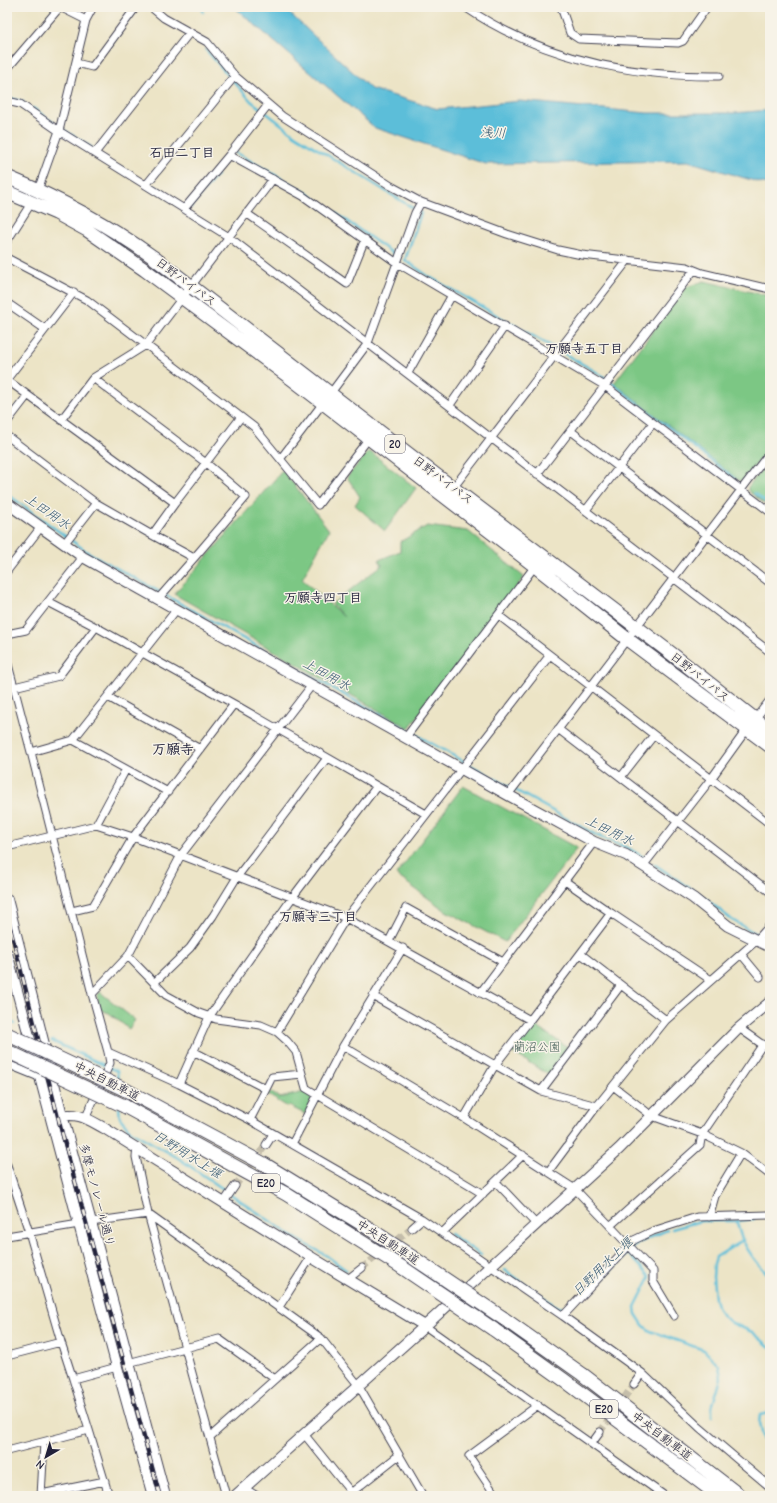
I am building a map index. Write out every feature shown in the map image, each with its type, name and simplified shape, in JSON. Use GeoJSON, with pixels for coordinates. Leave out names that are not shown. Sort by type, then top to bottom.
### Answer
{"type":"FeatureCollection","features":[{"type":"Feature","properties":{"kind":"highway","name":"日野バイパス"},"geometry":{"type":"LineString","coordinates":[[7,177],[65,202],[142,248],[192,285],[327,398],[369,438],[627,639],[751,724],[770,731]]}},
{"type":"Feature","properties":{"kind":"highway","name":"日野バイパス"},"geometry":{"type":"LineString","coordinates":[[7,192],[56,213],[86,230],[130,259],[453,488],[636,627],[751,724],[770,746]]}},
{"type":"Feature","properties":{"kind":"highway","name":"中央自動車道"},"geometry":{"type":"LineString","coordinates":[[7,1034],[124,1089],[264,1164],[370,1229],[503,1318],[582,1374],[740,1496]]}},
{"type":"Feature","properties":{"kind":"highway","name":"中央自動車道"},"geometry":{"type":"LineString","coordinates":[[7,1051],[124,1106],[286,1194],[403,1268],[493,1329],[719,1496]]}},
{"type":"Feature","properties":{"kind":"street"},"geometry":{"type":"LineString","coordinates":[[7,69],[60,7],[86,20]]}},
{"type":"Feature","properties":{"kind":"street"},"geometry":{"type":"LineString","coordinates":[[38,190],[59,131],[86,20],[92,7]]}},
{"type":"Feature","properties":{"kind":"street"},"geometry":{"type":"LineString","coordinates":[[76,63],[92,67],[136,7]]}},
{"type":"Feature","properties":{"kind":"street"},"geometry":{"type":"LineString","coordinates":[[151,7],[164,18],[207,42],[233,78],[265,109],[299,128],[391,186],[418,207],[545,247],[582,255],[687,267],[702,274],[770,289]]}},
{"type":"Feature","properties":{"kind":"street"},"geometry":{"type":"LineString","coordinates":[[465,7],[508,32],[574,58],[616,68],[648,73],[676,76],[719,76]]}},
{"type":"Feature","properties":{"kind":"street"},"geometry":{"type":"LineString","coordinates":[[562,7],[570,33],[579,39],[678,43],[683,41],[707,7]]}},
{"type":"Feature","properties":{"kind":"street"},"geometry":{"type":"LineString","coordinates":[[95,153],[190,32]]}},
{"type":"Feature","properties":{"kind":"street"},"geometry":{"type":"LineString","coordinates":[[146,185],[233,78]]}},
{"type":"Feature","properties":{"kind":"street"},"geometry":{"type":"LineString","coordinates":[[7,101],[20,104],[59,131],[229,237],[450,405],[537,474],[770,652]]}},
{"type":"Feature","properties":{"kind":"street"},"geometry":{"type":"LineString","coordinates":[[184,209],[265,109]]}},
{"type":"Feature","properties":{"kind":"street"},"geometry":{"type":"LineString","coordinates":[[229,155],[303,196],[397,263],[605,386],[770,512]]}},
{"type":"Feature","properties":{"kind":"street"},"geometry":{"type":"LineString","coordinates":[[61,420],[93,378],[146,345],[273,179]]}},
{"type":"Feature","properties":{"kind":"street"},"geometry":{"type":"LineString","coordinates":[[7,241],[32,202]]}},
{"type":"Feature","properties":{"kind":"street"},"geometry":{"type":"LineString","coordinates":[[280,458],[368,343],[418,207]]}},
{"type":"Feature","properties":{"kind":"street"},"geometry":{"type":"LineString","coordinates":[[246,213],[347,284],[365,239]]}},
{"type":"Feature","properties":{"kind":"street"},"geometry":{"type":"LineString","coordinates":[[7,258],[87,300],[254,427],[318,505],[369,438]]}},
{"type":"Feature","properties":{"kind":"street"},"geometry":{"type":"LineString","coordinates":[[453,488],[628,260]]}},
{"type":"Feature","properties":{"kind":"street"},"geometry":{"type":"LineString","coordinates":[[537,474],[694,270]]}},
{"type":"Feature","properties":{"kind":"street"},"geometry":{"type":"LineString","coordinates":[[74,292],[7,380],[175,503]]}},
{"type":"Feature","properties":{"kind":"street"},"geometry":{"type":"LineString","coordinates":[[408,373],[452,295]]}},
{"type":"Feature","properties":{"kind":"street"},"geometry":{"type":"LineString","coordinates":[[7,303],[45,330]]}},
{"type":"Feature","properties":{"kind":"street"},"geometry":{"type":"LineString","coordinates":[[450,405],[505,326]]}},
{"type":"Feature","properties":{"kind":"street"},"geometry":{"type":"LineString","coordinates":[[93,378],[206,463],[246,497],[161,595]]}},
{"type":"Feature","properties":{"kind":"street"},"geometry":{"type":"LineString","coordinates":[[7,422],[27,396]]}},
{"type":"Feature","properties":{"kind":"street"},"geometry":{"type":"LineString","coordinates":[[152,535],[241,417]]}},
{"type":"Feature","properties":{"kind":"street"},"geometry":{"type":"LineString","coordinates":[[586,510],[653,423]]}},
{"type":"Feature","properties":{"kind":"street"},"geometry":{"type":"LineString","coordinates":[[571,431],[770,583]]}},
{"type":"Feature","properties":{"kind":"street"},"geometry":{"type":"LineString","coordinates":[[7,436],[96,503],[194,558]]}},
{"type":"Feature","properties":{"kind":"street"},"geometry":{"type":"LineString","coordinates":[[511,791],[770,452]]}},
{"type":"Feature","properties":{"kind":"street"},"geometry":{"type":"LineString","coordinates":[[7,503],[42,527],[67,540],[83,557],[161,595],[177,609],[312,685],[408,734],[511,791],[594,842],[626,855],[693,898],[728,926],[770,947]]}},
{"type":"Feature","properties":{"kind":"street"},"geometry":{"type":"LineString","coordinates":[[67,540],[96,503]]}},
{"type":"Feature","properties":{"kind":"street"},"geometry":{"type":"LineString","coordinates":[[7,571],[42,527]]}},
{"type":"Feature","properties":{"kind":"street"},"geometry":{"type":"LineString","coordinates":[[7,634],[26,630],[83,557]]}},
{"type":"Feature","properties":{"kind":"street"},"geometry":{"type":"LineString","coordinates":[[408,734],[535,566]]}},
{"type":"Feature","properties":{"kind":"street"},"geometry":{"type":"LineString","coordinates":[[48,602],[234,704],[426,814]]}},
{"type":"Feature","properties":{"kind":"street"},"geometry":{"type":"LineString","coordinates":[[31,752],[73,740],[177,609]]}},
{"type":"Feature","properties":{"kind":"street"},"geometry":{"type":"LineString","coordinates":[[498,616],[770,824]]}},
{"type":"Feature","properties":{"kind":"street"},"geometry":{"type":"LineString","coordinates":[[14,687],[59,676],[96,627]]}},
{"type":"Feature","properties":{"kind":"street"},"geometry":{"type":"LineString","coordinates":[[278,1032],[346,918],[550,655]]}},
{"type":"Feature","properties":{"kind":"street"},"geometry":{"type":"LineString","coordinates":[[7,661],[110,1063],[86,1118]]}},
{"type":"Feature","properties":{"kind":"street"},"geometry":{"type":"LineString","coordinates":[[92,994],[128,956],[181,855],[312,685]]}},
{"type":"Feature","properties":{"kind":"street"},"geometry":{"type":"LineString","coordinates":[[108,697],[200,748]]}},
{"type":"Feature","properties":{"kind":"street"},"geometry":{"type":"LineString","coordinates":[[643,866],[770,700]]}},
{"type":"Feature","properties":{"kind":"street"},"geometry":{"type":"LineString","coordinates":[[72,911],[93,906],[133,837],[234,704]]}},
{"type":"Feature","properties":{"kind":"street"},"geometry":{"type":"LineString","coordinates":[[558,729],[770,892]]}},
{"type":"Feature","properties":{"kind":"street"},"geometry":{"type":"LineString","coordinates":[[621,777],[654,735]]}},
{"type":"Feature","properties":{"kind":"street"},"geometry":{"type":"LineString","coordinates":[[73,740],[168,792]]}},
{"type":"Feature","properties":{"kind":"street"},"geometry":{"type":"LineString","coordinates":[[154,983],[190,948],[213,916],[236,877],[327,758]]}},
{"type":"Feature","properties":{"kind":"street"},"geometry":{"type":"LineString","coordinates":[[96,825],[126,769]]}},
{"type":"Feature","properties":{"kind":"street"},"geometry":{"type":"LineString","coordinates":[[179,1084],[209,1018],[292,898],[377,786]]}},
{"type":"Feature","properties":{"kind":"street"},"geometry":{"type":"LineString","coordinates":[[7,847],[96,825],[133,837],[346,918],[403,948],[530,1020]]}},
{"type":"Feature","properties":{"kind":"street"},"geometry":{"type":"LineString","coordinates":[[480,992],[594,842]]}},
{"type":"Feature","properties":{"kind":"street"},"geometry":{"type":"LineString","coordinates":[[565,881],[711,980]]}},
{"type":"Feature","properties":{"kind":"street","name":"多摩モノレール通り"},"geometry":{"type":"LineString","coordinates":[[7,899],[62,1115],[165,1496]]}},
{"type":"Feature","properties":{"kind":"street"},"geometry":{"type":"LineString","coordinates":[[389,941],[406,908],[503,962]]}},
{"type":"Feature","properties":{"kind":"street"},"geometry":{"type":"LineString","coordinates":[[464,1118],[494,1065],[581,954],[611,913]]}},
{"type":"Feature","properties":{"kind":"street"},"geometry":{"type":"LineString","coordinates":[[548,1172],[597,1106],[666,1020],[757,940],[770,925]]}},
{"type":"Feature","properties":{"kind":"street"},"geometry":{"type":"LineString","coordinates":[[292,1144],[343,1046],[403,948]]}},
{"type":"Feature","properties":{"kind":"street"},"geometry":{"type":"LineString","coordinates":[[7,953],[39,1077],[153,1496]]}},
{"type":"Feature","properties":{"kind":"street"},"geometry":{"type":"LineString","coordinates":[[581,954],[666,1020]]}},
{"type":"Feature","properties":{"kind":"street"},"geometry":{"type":"LineString","coordinates":[[741,954],[760,976]]}},
{"type":"Feature","properties":{"kind":"street"},"geometry":{"type":"LineString","coordinates":[[128,956],[166,995],[209,1018],[261,1025],[278,1032],[288,1040],[296,1052],[306,1088],[483,1194]]}},
{"type":"Feature","properties":{"kind":"street"},"geometry":{"type":"LineString","coordinates":[[541,1091],[621,985]]}},
{"type":"Feature","properties":{"kind":"street"},"geometry":{"type":"LineString","coordinates":[[373,996],[541,1091],[597,1106]]}},
{"type":"Feature","properties":{"kind":"street"},"geometry":{"type":"LineString","coordinates":[[235,1496],[359,1386],[575,1189],[652,1116],[739,1028],[770,1002]]}},
{"type":"Feature","properties":{"kind":"street"},"geometry":{"type":"LineString","coordinates":[[739,1028],[770,1050]]}},
{"type":"Feature","properties":{"kind":"street"},"geometry":{"type":"LineString","coordinates":[[7,1064],[46,1080],[50,1079],[44,1044]]}},
{"type":"Feature","properties":{"kind":"street"},"geometry":{"type":"LineString","coordinates":[[610,1226],[700,1145],[702,1134],[763,1044]]}},
{"type":"Feature","properties":{"kind":"street"},"geometry":{"type":"LineString","coordinates":[[343,1046],[464,1118],[575,1189],[632,1247],[653,1271],[654,1281],[674,1316]]}},
{"type":"Feature","properties":{"kind":"street"},"geometry":{"type":"LineString","coordinates":[[193,1051],[266,1089]]}},
{"type":"Feature","properties":{"kind":"street"},"geometry":{"type":"LineString","coordinates":[[108,1052],[179,1084],[250,1120],[422,1219],[490,1265],[568,1311],[642,1373],[699,1427],[770,1487]]}},
{"type":"Feature","properties":{"kind":"street"},"geometry":{"type":"LineString","coordinates":[[250,1120],[272,1077],[302,1074]]}},
{"type":"Feature","properties":{"kind":"street"},"geometry":{"type":"LineString","coordinates":[[613,1086],[652,1116],[702,1134],[741,1153],[770,1175]]}},
{"type":"Feature","properties":{"kind":"street"},"geometry":{"type":"LineString","coordinates":[[50,1116],[77,1114],[86,1118],[225,1200],[311,1257],[425,1326],[665,1496]]}},
{"type":"Feature","properties":{"kind":"street"},"geometry":{"type":"LineString","coordinates":[[266,1145],[273,1134]]}},
{"type":"Feature","properties":{"kind":"street"},"geometry":{"type":"LineString","coordinates":[[137,1148],[136,1157],[148,1214],[226,1496]]}},
{"type":"Feature","properties":{"kind":"street"},"geometry":{"type":"LineString","coordinates":[[709,1217],[715,1196],[741,1153]]}},
{"type":"Feature","properties":{"kind":"street"},"geometry":{"type":"LineString","coordinates":[[442,1233],[523,1155]]}},
{"type":"Feature","properties":{"kind":"street"},"geometry":{"type":"LineString","coordinates":[[7,1165],[29,1232],[72,1379],[109,1496]]}},
{"type":"Feature","properties":{"kind":"street"},"geometry":{"type":"LineString","coordinates":[[496,1182],[536,1224]]}},
{"type":"Feature","properties":{"kind":"street"},"geometry":{"type":"LineString","coordinates":[[225,1200],[234,1188]]}},
{"type":"Feature","properties":{"kind":"street"},"geometry":{"type":"LineString","coordinates":[[7,1236],[148,1214],[321,1338],[359,1386],[423,1496]]}},
{"type":"Feature","properties":{"kind":"street"},"geometry":{"type":"LineString","coordinates":[[568,1311],[632,1247],[634,1240],[653,1231],[697,1217],[770,1215]]}},
{"type":"Feature","properties":{"kind":"street"},"geometry":{"type":"LineString","coordinates":[[412,1228],[422,1219]]}},
{"type":"Feature","properties":{"kind":"street"},"geometry":{"type":"LineString","coordinates":[[279,1307],[311,1257]]}},
{"type":"Feature","properties":{"kind":"street"},"geometry":{"type":"LineString","coordinates":[[348,1279],[362,1268]]}},
{"type":"Feature","properties":{"kind":"street"},"geometry":{"type":"LineString","coordinates":[[210,1438],[321,1338]]}},
{"type":"Feature","properties":{"kind":"street"},"geometry":{"type":"LineString","coordinates":[[128,1363],[219,1339],[275,1379]]}},
{"type":"Feature","properties":{"kind":"street"},"geometry":{"type":"LineString","coordinates":[[7,1356],[61,1342]]}},
{"type":"Feature","properties":{"kind":"street"},"geometry":{"type":"LineString","coordinates":[[72,1379],[117,1367]]}},
{"type":"Feature","properties":{"kind":"street"},"geometry":{"type":"LineString","coordinates":[[634,1384],[642,1373]]}},
{"type":"Feature","properties":{"kind":"street"},"geometry":{"type":"LineString","coordinates":[[496,1496],[469,1456],[538,1405]]}},
{"type":"Feature","properties":{"kind":"street"},"geometry":{"type":"LineString","coordinates":[[7,1451],[89,1430]]}},
{"type":"Feature","properties":{"kind":"street"},"geometry":{"type":"LineString","coordinates":[[592,1443],[600,1432]]}},
{"type":"Feature","properties":{"kind":"street"},"geometry":{"type":"LineString","coordinates":[[304,1434],[351,1495],[398,1455]]}},
{"type":"Feature","properties":{"kind":"street"},"geometry":{"type":"LineString","coordinates":[[44,1442],[41,1495],[105,1481]]}},
{"type":"Feature","properties":{"kind":"street"},"geometry":{"type":"LineString","coordinates":[[244,1488],[257,1496]]}},
{"type":"Feature","properties":{"kind":"green space"},"geometry":{"type":"Polygon","coordinates":[[[704,281],[765,295],[770,303],[770,447],[742,483],[614,383],[686,287],[704,281]]]}},
{"type":"Feature","properties":{"kind":"green space"},"geometry":{"type":"Polygon","coordinates":[[[369,451],[416,488],[385,531],[355,505],[360,497],[347,477],[369,451]]]}},
{"type":"Feature","properties":{"kind":"green space"},"geometry":{"type":"Polygon","coordinates":[[[770,459],[770,508],[748,491],[748,487],[770,459]]]}},
{"type":"Feature","properties":{"kind":"green space"},"geometry":{"type":"Polygon","coordinates":[[[283,470],[329,530],[302,579],[344,617],[332,604],[382,565],[379,560],[400,551],[400,542],[427,526],[468,531],[524,577],[409,728],[174,594],[283,470]]]}},
{"type":"Feature","properties":{"kind":"green space"},"geometry":{"type":"Polygon","coordinates":[[[463,786],[577,848],[505,942],[446,911],[396,875],[463,786]]]}},
{"type":"Feature","properties":{"kind":"green space"},"geometry":{"type":"Polygon","coordinates":[[[100,992],[135,1020],[129,1029],[109,1013],[100,1010],[97,996],[100,992]]]}},
{"type":"Feature","properties":{"kind":"green space","name":"藺沼公園"},"geometry":{"type":"Polygon","coordinates":[[[531,1023],[572,1050],[551,1076],[510,1051],[531,1023]]]}},
{"type":"Feature","properties":{"kind":"green space"},"geometry":{"type":"Polygon","coordinates":[[[270,1092],[280,1098],[304,1092],[311,1095],[312,1099],[305,1114],[289,1106],[288,1107],[268,1095],[270,1092]]]}},
{"type":"Feature","properties":{"kind":"water","name":"浅川"},"geometry":{"type":"Polygon","coordinates":[[[234,7],[283,7],[371,89],[438,109],[520,101],[647,113],[734,113],[770,110],[770,184],[761,183],[688,161],[486,164],[375,128],[234,7]]]}},
{"type":"Feature","properties":{"kind":"waterway"},"geometry":{"type":"LineString","coordinates":[[203,7],[203,12]]}},
{"type":"Feature","properties":{"kind":"waterway"},"geometry":{"type":"LineString","coordinates":[[206,50],[251,101],[295,135],[421,213],[405,260],[428,276],[600,374],[735,479]]}},
{"type":"Feature","properties":{"kind":"waterway"},"geometry":{"type":"LineString","coordinates":[[7,97],[23,102]]}},
{"type":"Feature","properties":{"kind":"waterway"},"geometry":{"type":"LineString","coordinates":[[33,108],[54,123]]}},
{"type":"Feature","properties":{"kind":"waterway"},"geometry":{"type":"LineString","coordinates":[[64,130],[91,147]]}},
{"type":"Feature","properties":{"kind":"waterway"},"geometry":{"type":"LineString","coordinates":[[235,152],[305,192],[394,254]]}},
{"type":"Feature","properties":{"kind":"waterway"},"geometry":{"type":"LineString","coordinates":[[191,207],[217,175]]}},
{"type":"Feature","properties":{"kind":"waterway"},"geometry":{"type":"LineString","coordinates":[[154,186],[168,195]]}},
{"type":"Feature","properties":{"kind":"waterway"},"geometry":{"type":"LineString","coordinates":[[754,493],[770,505]]}},
{"type":"Feature","properties":{"kind":"waterway","name":"上田用水"},"geometry":{"type":"LineString","coordinates":[[7,494],[86,551],[596,835],[630,849],[645,858]]}},
{"type":"Feature","properties":{"kind":"waterway","name":"上田用水"},"geometry":{"type":"LineString","coordinates":[[654,864],[706,899],[732,920],[757,934]]}},
{"type":"Feature","properties":{"kind":"waterway","name":"日野用水上堰"},"geometry":{"type":"LineString","coordinates":[[7,1020],[15,1024]]}},
{"type":"Feature","properties":{"kind":"waterway","name":"日野用水上堰"},"geometry":{"type":"LineString","coordinates":[[52,1041],[117,1071],[118,1081]]}},
{"type":"Feature","properties":{"kind":"waterway","name":"日野用水上堰"},"geometry":{"type":"LineString","coordinates":[[119,1108],[120,1118],[131,1131],[178,1158],[292,1236],[327,1256],[346,1270]]}},
{"type":"Feature","properties":{"kind":"waterway","name":"日野用水上堰"},"geometry":{"type":"LineString","coordinates":[[672,1229],[701,1221],[737,1221],[754,1219]]}},
{"type":"Feature","properties":{"kind":"waterway"},"geometry":{"type":"LineString","coordinates":[[737,1221],[741,1236],[749,1251],[770,1276]]}},
{"type":"Feature","properties":{"kind":"waterway","name":"日野用水上堰"},"geometry":{"type":"LineString","coordinates":[[602,1279],[638,1243],[667,1230]]}},
{"type":"Feature","properties":{"kind":"waterway","name":"日野用水上堰"},"geometry":{"type":"LineString","coordinates":[[450,1234],[481,1255]]}},
{"type":"Feature","properties":{"kind":"waterway"},"geometry":{"type":"LineString","coordinates":[[743,1240],[716,1257],[713,1277],[715,1299],[718,1309],[724,1317],[732,1323],[752,1332],[770,1347]]}},
{"type":"Feature","properties":{"kind":"waterway"},"geometry":{"type":"LineString","coordinates":[[628,1253],[650,1277],[635,1307],[636,1314],[643,1325],[650,1331],[704,1350],[719,1366],[721,1378],[712,1407],[712,1416]]}},
{"type":"Feature","properties":{"kind":"waterway","name":"日野用水上堰"},"geometry":{"type":"LineString","coordinates":[[505,1270],[557,1307],[569,1308]]}},
{"type":"Feature","properties":{"kind":"waterway"},"geometry":{"type":"LineString","coordinates":[[770,1413],[760,1415],[759,1423],[768,1464],[767,1475],[770,1481]]}},
{"type":"Feature","properties":{"kind":"tunnel"},"geometry":{"type":"LineString","coordinates":[[235,1186],[266,1145]]}},
{"type":"Feature","properties":{"kind":"tunnel"},"geometry":{"type":"LineString","coordinates":[[390,1246],[412,1228]]}},
{"type":"Feature","properties":{"kind":"tunnel"},"geometry":{"type":"LineString","coordinates":[[362,1268],[382,1252]]}},
{"type":"Feature","properties":{"kind":"tunnel"},"geometry":{"type":"LineString","coordinates":[[600,1432],[634,1384]]}},
{"type":"Feature","properties":{"kind":"railway"},"geometry":{"type":"LineString","coordinates":[[7,915],[61,1129],[160,1496]]}},
{"type":"Feature","properties":{"kind":"district","name":"石田二丁目"},"geometry":{"type":"Point","coordinates":[182,152]}},
{"type":"Feature","properties":{"kind":"district","name":"万願寺五丁目"},"geometry":{"type":"Point","coordinates":[584,348]}},
{"type":"Feature","properties":{"kind":"district","name":"万願寺四丁目"},"geometry":{"type":"Point","coordinates":[323,597]}},
{"type":"Feature","properties":{"kind":"district","name":"万願寺"},"geometry":{"type":"Point","coordinates":[173,749]}},
{"type":"Feature","properties":{"kind":"district","name":"万願寺三丁目"},"geometry":{"type":"Point","coordinates":[318,916]}}]}
